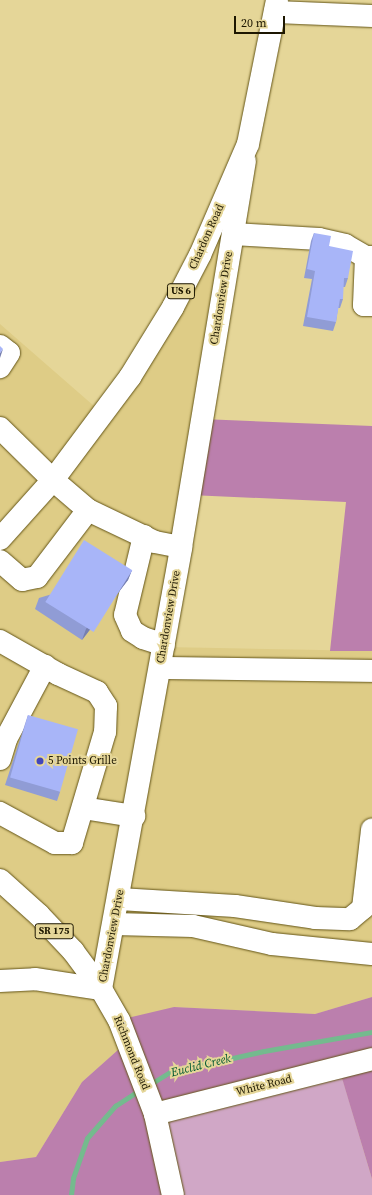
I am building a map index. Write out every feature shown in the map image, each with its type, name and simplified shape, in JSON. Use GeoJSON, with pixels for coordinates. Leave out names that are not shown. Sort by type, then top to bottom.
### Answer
{"type":"FeatureCollection","features":[{"type":"Feature","properties":{"kind":"street"},"geometry":{"type":"LineString","coordinates":[[276,6],[372,16]]}},
{"type":"Feature","properties":{"kind":"street","name":"Chardon Road"},"geometry":{"type":"LineString","coordinates":[[0,540],[53,480],[130,377],[173,307],[200,255],[248,144],[276,6]]}},
{"type":"Feature","properties":{"kind":"street","name":"Chardonview Drive"},"geometry":{"type":"LineString","coordinates":[[0,981],[35,979],[101,989],[119,899],[160,668],[248,144]]}},
{"type":"Feature","properties":{"kind":"street"},"geometry":{"type":"LineString","coordinates":[[233,234],[319,239],[345,245],[369,257],[364,305],[372,305]]}},
{"type":"Feature","properties":{"kind":"street"},"geometry":{"type":"LineString","coordinates":[[0,346],[9,353],[0,367]]}},
{"type":"Feature","properties":{"kind":"street"},"geometry":{"type":"LineString","coordinates":[[3,439],[88,510],[155,542],[181,547]]}},
{"type":"Feature","properties":{"kind":"street"},"geometry":{"type":"LineString","coordinates":[[0,561],[22,580],[37,577],[88,510]]}},
{"type":"Feature","properties":{"kind":"street"},"geometry":{"type":"LineString","coordinates":[[144,536],[125,615],[132,631],[143,638],[164,645]]}},
{"type":"Feature","properties":{"kind":"street"},"geometry":{"type":"LineString","coordinates":[[0,641],[44,666],[97,692],[106,706],[105,732],[72,843],[54,843],[2,818]]}},
{"type":"Feature","properties":{"kind":"street"},"geometry":{"type":"LineString","coordinates":[[0,759],[6,739],[44,666]]}},
{"type":"Feature","properties":{"kind":"street"},"geometry":{"type":"LineString","coordinates":[[160,668],[372,672]]}},
{"type":"Feature","properties":{"kind":"street"},"geometry":{"type":"LineString","coordinates":[[83,808],[134,816]]}},
{"type":"Feature","properties":{"kind":"street"},"geometry":{"type":"LineString","coordinates":[[119,899],[235,906],[315,918],[350,920],[363,908],[372,830]]}},
{"type":"Feature","properties":{"kind":"street","name":"Richmond Road"},"geometry":{"type":"LineString","coordinates":[[0,880],[39,915],[73,951],[101,989],[133,1052],[155,1114],[173,1195]]}},
{"type":"Feature","properties":{"kind":"street"},"geometry":{"type":"LineString","coordinates":[[114,924],[193,926],[272,944],[372,954]]}},
{"type":"Feature","properties":{"kind":"street","name":"White Road"},"geometry":{"type":"LineString","coordinates":[[155,1114],[372,1059]]}},
{"type":"Feature","properties":{"kind":"shaded area"},"geometry":{"type":"Polygon","coordinates":[[[248,144],[164,647],[372,651],[372,997],[315,1014],[174,1007],[128,1041],[82,1082],[36,1157],[0,1162],[0,324],[102,413],[130,377],[248,144]]]}},
{"type":"Feature","properties":{"kind":"shaded area"},"geometry":{"type":"Polygon","coordinates":[[[202,419],[372,426],[372,651],[330,651],[346,502],[190,495],[202,419]]]}},
{"type":"Feature","properties":{"kind":"shaded area"},"geometry":{"type":"Polygon","coordinates":[[[372,997],[372,1179],[339,1068],[155,1114],[173,1195],[0,1195],[0,1162],[36,1157],[82,1082],[128,1041],[119,1020],[174,1007],[315,1014],[372,997]]]}},
{"type":"Feature","properties":{"kind":"shaded area"},"geometry":{"type":"Polygon","coordinates":[[[339,1067],[372,1179],[372,1195],[173,1195],[155,1114],[339,1067]]]}},
{"type":"Feature","properties":{"kind":"building"},"geometry":{"type":"Polygon","coordinates":[[[314,233],[331,236],[329,246],[353,251],[348,278],[344,278],[343,299],[340,299],[336,322],[307,317],[315,271],[307,269],[314,233]]]}},
{"type":"Feature","properties":{"kind":"building"},"geometry":{"type":"Polygon","coordinates":[[[0,346],[3,349],[0,353],[0,346]]]}},
{"type":"Feature","properties":{"kind":"building"},"geometry":{"type":"Polygon","coordinates":[[[84,540],[132,570],[94,632],[45,602],[84,540]]]}},
{"type":"Feature","properties":{"kind":"building","name":"5 Points Grille"},"geometry":{"type":"Polygon","coordinates":[[[28,715],[78,729],[60,792],[10,777],[28,715]]]}},
{"type":"Feature","properties":{"kind":"waterway","name":"Euclid Creek"},"geometry":{"type":"LineString","coordinates":[[149,1085],[170,1072],[264,1051],[372,1032]]}},
{"type":"Feature","properties":{"kind":"waterway","name":"Euclid Creek"},"geometry":{"type":"LineString","coordinates":[[71,1195],[73,1178],[87,1138],[115,1106],[140,1090]]}},
{"type":"Feature","properties":{"kind":"place","name":"5 Points Grille"},"geometry":{"type":"Point","coordinates":[40,761]}}]}
